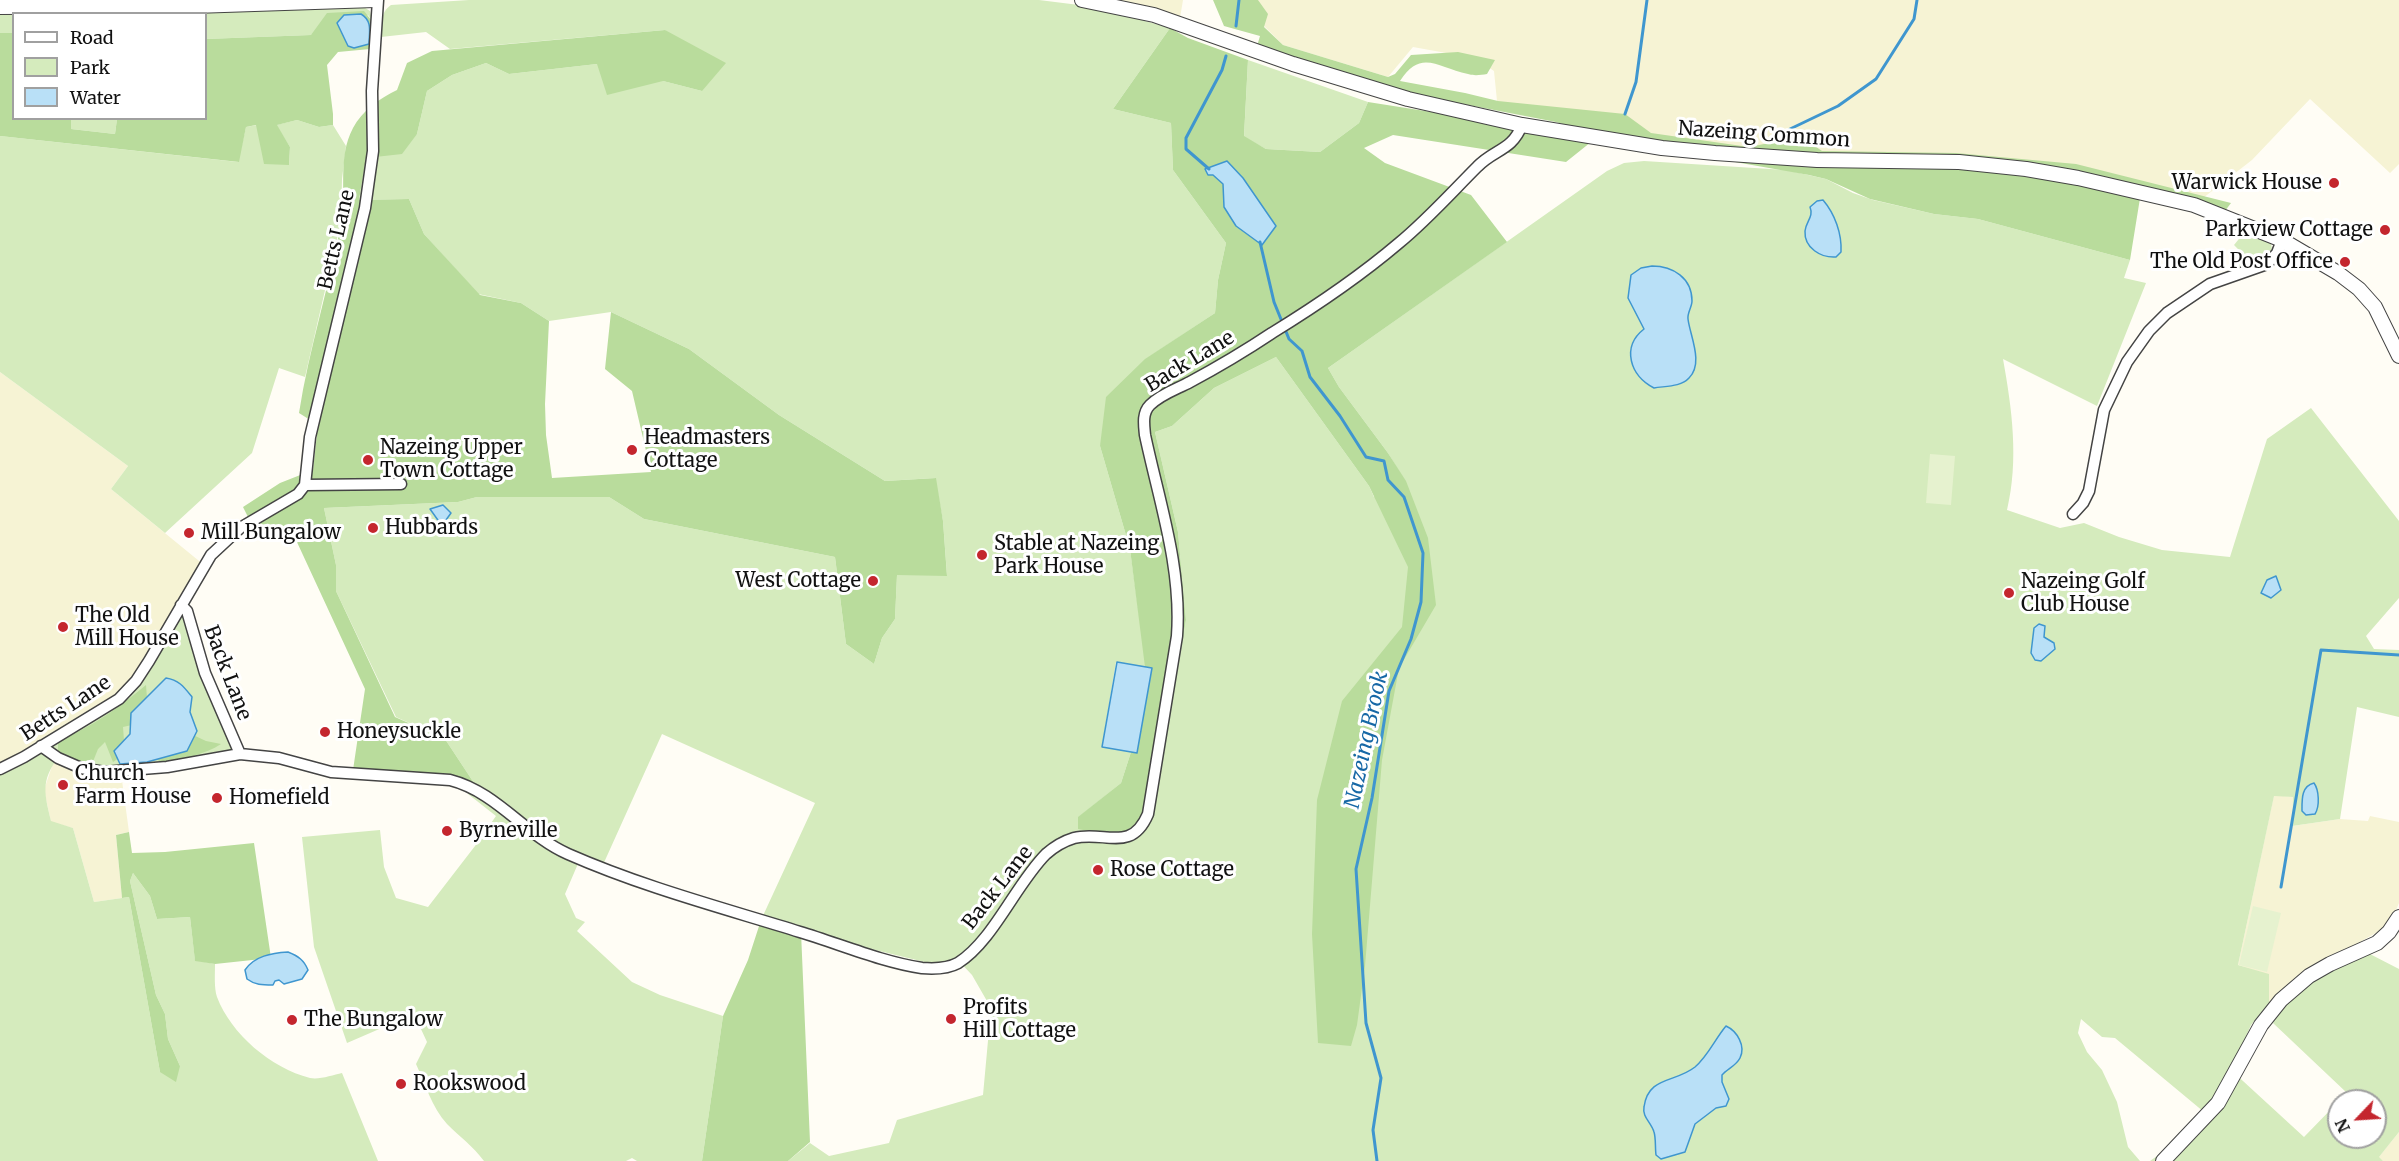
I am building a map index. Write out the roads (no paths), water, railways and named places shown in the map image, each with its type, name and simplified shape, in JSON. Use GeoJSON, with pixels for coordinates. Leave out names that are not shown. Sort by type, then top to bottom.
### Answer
{"type":"FeatureCollection","features":[{"type":"Feature","properties":{"kind":"street"},"geometry":{"type":"LineString","coordinates":[[0,7],[194,6],[376,0]]}},
{"type":"Feature","properties":{"kind":"street","name":"Betts Lane"},"geometry":{"type":"LineString","coordinates":[[0,769],[119,699],[136,681],[149,661],[204,565],[218,546],[240,528],[298,494],[305,485],[312,427],[365,208],[373,151],[372,91],[376,0]]}},
{"type":"Feature","properties":{"kind":"street","name":"Nazeing Common"},"geometry":{"type":"LineString","coordinates":[[1082,0],[1154,15],[1293,64],[1387,93],[1522,125],[1662,148],[1715,153],[1817,160],[1959,162],[2078,178],[2194,205],[2282,240],[2313,256],[2359,289],[2375,306],[2399,356]]}},
{"type":"Feature","properties":{"kind":"street","name":"Back Lane"},"geometry":{"type":"LineString","coordinates":[[41,746],[58,758],[81,768],[104,772],[167,767],[240,754],[279,758],[331,772],[423,777],[466,784],[547,843],[568,854],[652,886],[921,968],[938,969],[956,964],[984,938],[1029,873],[1048,853],[1061,843],[1075,838],[1122,838],[1133,835],[1143,826],[1148,814],[1177,636],[1179,609],[1175,573],[1145,435],[1144,421],[1148,408],[1156,399],[1220,366],[1345,285],[1399,243],[1453,193],[1484,159],[1509,147],[1519,135],[1522,125]]}},
{"type":"Feature","properties":{"kind":"street"},"geometry":{"type":"LineString","coordinates":[[2073,514],[2083,503],[2089,491],[2104,410],[2127,362],[2149,331],[2166,314],[2210,284],[2267,264],[2277,253],[2282,240]]}},
{"type":"Feature","properties":{"kind":"street"},"geometry":{"type":"LineString","coordinates":[[305,485],[401,484]]}},
{"type":"Feature","properties":{"kind":"street","name":"Back Lane"},"geometry":{"type":"LineString","coordinates":[[181,605],[187,611],[205,673],[240,754]]}},
{"type":"Feature","properties":{"kind":"street"},"geometry":{"type":"LineString","coordinates":[[2163,1161],[2218,1103],[2261,1025],[2281,1000],[2309,976],[2377,943],[2389,933],[2399,917]]}},
{"type":"Feature","properties":{"kind":"water"},"geometry":{"type":"Polygon","coordinates":[[[361,14],[369,24],[369,44],[354,48],[348,46],[337,23],[344,15],[361,14]]]}},
{"type":"Feature","properties":{"kind":"water"},"geometry":{"type":"Polygon","coordinates":[[[1227,161],[1243,178],[1276,226],[1262,245],[1236,226],[1224,207],[1223,184],[1213,175],[1208,175],[1205,169],[1227,161]]]}},
{"type":"Feature","properties":{"kind":"water"},"geometry":{"type":"Polygon","coordinates":[[[1823,200],[1839,231],[1841,252],[1836,257],[1825,256],[1814,251],[1805,237],[1811,214],[1810,207],[1817,201],[1823,200]]]}},
{"type":"Feature","properties":{"kind":"water"},"geometry":{"type":"Polygon","coordinates":[[[1652,266],[1674,271],[1689,286],[1692,301],[1688,319],[1696,357],[1693,372],[1686,381],[1677,385],[1654,388],[1639,376],[1631,361],[1632,344],[1644,329],[1628,298],[1631,275],[1641,268],[1652,266]]]}},
{"type":"Feature","properties":{"kind":"water"},"geometry":{"type":"Polygon","coordinates":[[[443,505],[451,513],[446,520],[440,523],[430,509],[443,505]]]}},
{"type":"Feature","properties":{"kind":"water"},"geometry":{"type":"Polygon","coordinates":[[[2276,576],[2281,590],[2271,598],[2261,593],[2267,580],[2276,576]]]}},
{"type":"Feature","properties":{"kind":"water"},"geometry":{"type":"Polygon","coordinates":[[[2039,624],[2045,626],[2044,637],[2054,643],[2055,649],[2041,661],[2035,660],[2031,653],[2034,628],[2039,624]]]}},
{"type":"Feature","properties":{"kind":"water"},"geometry":{"type":"Polygon","coordinates":[[[1117,662],[1152,668],[1137,753],[1102,747],[1117,662]]]}},
{"type":"Feature","properties":{"kind":"water"},"geometry":{"type":"Polygon","coordinates":[[[166,678],[178,682],[192,697],[190,712],[197,731],[187,751],[147,762],[120,764],[114,751],[130,734],[131,713],[166,678]]]}},
{"type":"Feature","properties":{"kind":"water"},"geometry":{"type":"Polygon","coordinates":[[[2314,783],[2318,794],[2318,807],[2315,814],[2306,815],[2302,811],[2304,790],[2314,783]]]}},
{"type":"Feature","properties":{"kind":"water"},"geometry":{"type":"Polygon","coordinates":[[[288,952],[300,959],[308,970],[302,979],[284,984],[279,980],[273,985],[259,984],[247,979],[245,970],[253,961],[270,954],[288,952]]]}},
{"type":"Feature","properties":{"kind":"water"},"geometry":{"type":"Polygon","coordinates":[[[1726,1026],[1737,1035],[1742,1053],[1738,1061],[1722,1075],[1722,1082],[1729,1099],[1726,1106],[1716,1108],[1695,1124],[1685,1152],[1661,1159],[1656,1155],[1654,1132],[1644,1114],[1647,1097],[1657,1085],[1695,1067],[1726,1026]]]}},
{"type":"Feature","properties":{"kind":"waterway","name":"Nazeing Brook"},"geometry":{"type":"LineString","coordinates":[[1236,26],[1239,0]]}},
{"type":"Feature","properties":{"kind":"waterway"},"geometry":{"type":"LineString","coordinates":[[1625,114],[1636,82],[1647,0]]}},
{"type":"Feature","properties":{"kind":"waterway"},"geometry":{"type":"LineString","coordinates":[[1790,129],[1838,106],[1876,79],[1914,19],[1917,0]]}},
{"type":"Feature","properties":{"kind":"waterway","name":"Nazeing Brook"},"geometry":{"type":"LineString","coordinates":[[1209,169],[1186,149],[1186,138],[1222,70],[1226,56]]}},
{"type":"Feature","properties":{"kind":"waterway","name":"Nazeing Brook"},"geometry":{"type":"LineString","coordinates":[[1260,242],[1274,302],[1289,339],[1302,351],[1310,377],[1340,416],[1366,457],[1384,461],[1388,480],[1404,497],[1423,553],[1421,602],[1411,639],[1389,691],[1372,798],[1356,869],[1366,1023],[1381,1078],[1373,1130],[1377,1161]]}},
{"type":"Feature","properties":{"kind":"waterway"},"geometry":{"type":"LineString","coordinates":[[2281,887],[2321,650],[2399,655]]}},
{"type":"Feature","properties":{"kind":"place","name":"Warwick House"},"geometry":{"type":"Point","coordinates":[2334,183]}},
{"type":"Feature","properties":{"kind":"place","name":"Parkview Cottage"},"geometry":{"type":"Point","coordinates":[2385,230]}},
{"type":"Feature","properties":{"kind":"place","name":"The Old Post Office"},"geometry":{"type":"Point","coordinates":[2345,262]}},
{"type":"Feature","properties":{"kind":"place","name":"Headmasters Cottage"},"geometry":{"type":"Point","coordinates":[632,450]}},
{"type":"Feature","properties":{"kind":"place","name":"Nazeing Upper Town Cottage"},"geometry":{"type":"Point","coordinates":[368,460]}},
{"type":"Feature","properties":{"kind":"place","name":"Hubbards"},"geometry":{"type":"Point","coordinates":[373,528]}},
{"type":"Feature","properties":{"kind":"place","name":"Mill Bungalow"},"geometry":{"type":"Point","coordinates":[189,533]}},
{"type":"Feature","properties":{"kind":"place","name":"Stable at Nazeing Park House"},"geometry":{"type":"Point","coordinates":[982,555]}},
{"type":"Feature","properties":{"kind":"place","name":"West Cottage"},"geometry":{"type":"Point","coordinates":[873,581]}},
{"type":"Feature","properties":{"kind":"place","name":"Nazeing Golf Club House"},"geometry":{"type":"Point","coordinates":[2009,593]}},
{"type":"Feature","properties":{"kind":"place","name":"The Old Mill House"},"geometry":{"type":"Point","coordinates":[63,627]}},
{"type":"Feature","properties":{"kind":"place","name":"Honeysuckle"},"geometry":{"type":"Point","coordinates":[325,732]}},
{"type":"Feature","properties":{"kind":"place","name":"Church Farm House"},"geometry":{"type":"Point","coordinates":[63,785]}},
{"type":"Feature","properties":{"kind":"place","name":"Homefield"},"geometry":{"type":"Point","coordinates":[217,798]}},
{"type":"Feature","properties":{"kind":"place","name":"Byrneville"},"geometry":{"type":"Point","coordinates":[447,831]}},
{"type":"Feature","properties":{"kind":"place","name":"Rose Cottage"},"geometry":{"type":"Point","coordinates":[1098,870]}},
{"type":"Feature","properties":{"kind":"place","name":"Profits Hill Cottage"},"geometry":{"type":"Point","coordinates":[951,1019]}},
{"type":"Feature","properties":{"kind":"place","name":"The Bungalow"},"geometry":{"type":"Point","coordinates":[292,1020]}},
{"type":"Feature","properties":{"kind":"place","name":"Rookswood"},"geometry":{"type":"Point","coordinates":[401,1084]}}]}
